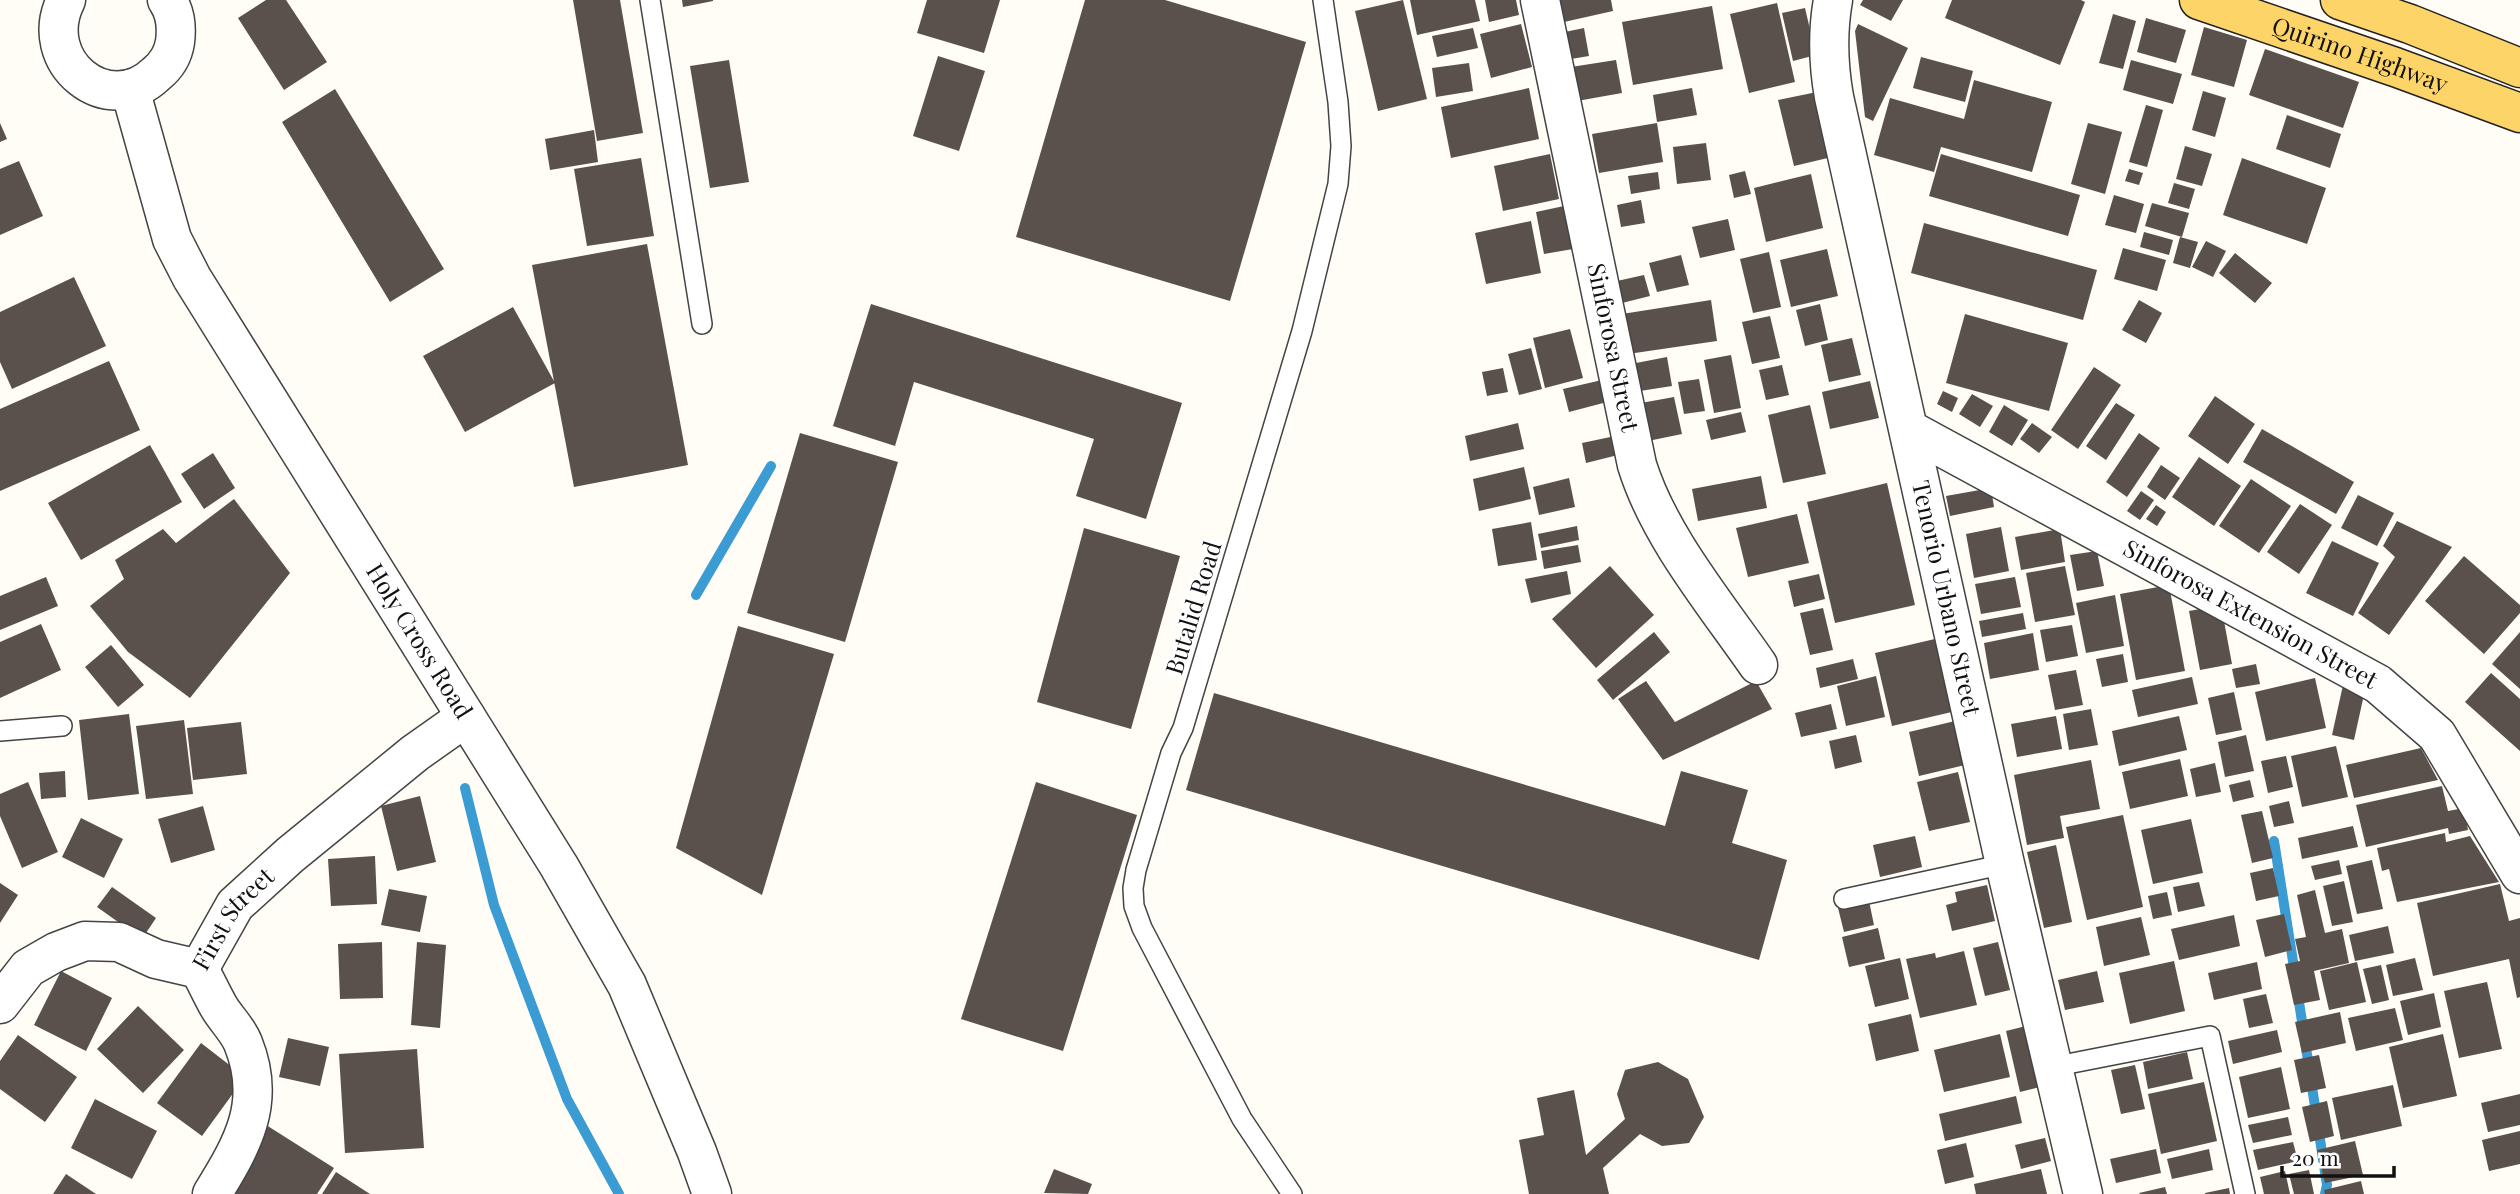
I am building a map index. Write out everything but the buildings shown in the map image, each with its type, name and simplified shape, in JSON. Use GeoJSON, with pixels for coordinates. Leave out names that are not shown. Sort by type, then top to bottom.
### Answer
{"type":"FeatureCollection","features":[{"type":"Feature","properties":{"kind":"main road","name":"Quirino Highway"},"geometry":{"type":"LineString","coordinates":[[2199,0],[2520,113]]}},
{"type":"Feature","properties":{"kind":"main road","name":"Quirino Highway"},"geometry":{"type":"LineString","coordinates":[[2351,4],[2520,68]]}},
{"type":"Feature","properties":{"kind":"main road"},"geometry":{"type":"LineString","coordinates":[[2346,50],[2351,4]]}},
{"type":"Feature","properties":{"kind":"street"},"geometry":{"type":"LineString","coordinates":[[66,0],[59,13],[57,33],[62,54],[73,71],[90,84],[110,90],[130,89],[149,81],[165,66],[174,48],[177,27],[167,0]]}},
{"type":"Feature","properties":{"kind":"street","name":"Sinforosa Street"},"geometry":{"type":"LineString","coordinates":[[1540,0],[1645,493],[1659,522],[1758,665]]}},
{"type":"Feature","properties":{"kind":"street","name":"Tenorio Urbano Street"},"geometry":{"type":"LineString","coordinates":[[1833,0],[1827,30],[1828,63],[1834,97],[2005,864],[2083,1194]]}},
{"type":"Feature","properties":{"kind":"street","name":"Holy Cross Road"},"geometry":{"type":"LineString","coordinates":[[130,89],[173,239],[192,278],[559,866],[627,985],[692,1139],[712,1194]]}},
{"type":"Feature","properties":{"kind":"street","name":"Sinforosa Extension Street"},"geometry":{"type":"LineString","coordinates":[[1910,430],[2378,684],[2437,734],[2520,874]]}},
{"type":"Feature","properties":{"kind":"street","name":"First Street"},"geometry":{"type":"LineString","coordinates":[[212,1194],[238,1151],[253,1111],[252,1075],[243,1041],[219,1007],[199,969],[235,905],[415,753],[466,717]]}},
{"type":"Feature","properties":{"kind":"street"},"geometry":{"type":"LineString","coordinates":[[0,1004],[27,968],[56,952],[85,941],[118,942],[156,959],[199,969]]}},
{"type":"Feature","properties":{"kind":"lane"},"geometry":{"type":"LineString","coordinates":[[650,0],[702,324]]}},
{"type":"Feature","properties":{"kind":"lane","name":"Butalid Road"},"geometry":{"type":"LineString","coordinates":[[1292,1194],[1242,1119],[1188,1019],[1142,928],[1134,906],[1133,888],[1171,753],[1183,728],[1298,345],[1338,184],[1341,146],[1338,102],[1323,0]]}},
{"type":"Feature","properties":{"kind":"lane"},"geometry":{"type":"LineString","coordinates":[[0,731],[62,726]]}},
{"type":"Feature","properties":{"kind":"lane"},"geometry":{"type":"LineString","coordinates":[[1844,899],[2005,864]]}},
{"type":"Feature","properties":{"kind":"lane"},"geometry":{"type":"LineString","coordinates":[[2052,1067],[2210,1036],[2245,1194]]}},
{"type":"Feature","properties":{"kind":"waterway"},"geometry":{"type":"LineString","coordinates":[[696,595],[771,466]]}},
{"type":"Feature","properties":{"kind":"waterway"},"geometry":{"type":"LineString","coordinates":[[465,788],[494,905],[567,1099],[619,1194]]}},
{"type":"Feature","properties":{"kind":"waterway"},"geometry":{"type":"LineString","coordinates":[[2274,841],[2295,974]]}},
{"type":"Feature","properties":{"kind":"waterway"},"geometry":{"type":"LineString","coordinates":[[2297,989],[2327,1185],[2325,1194]]}}]}
